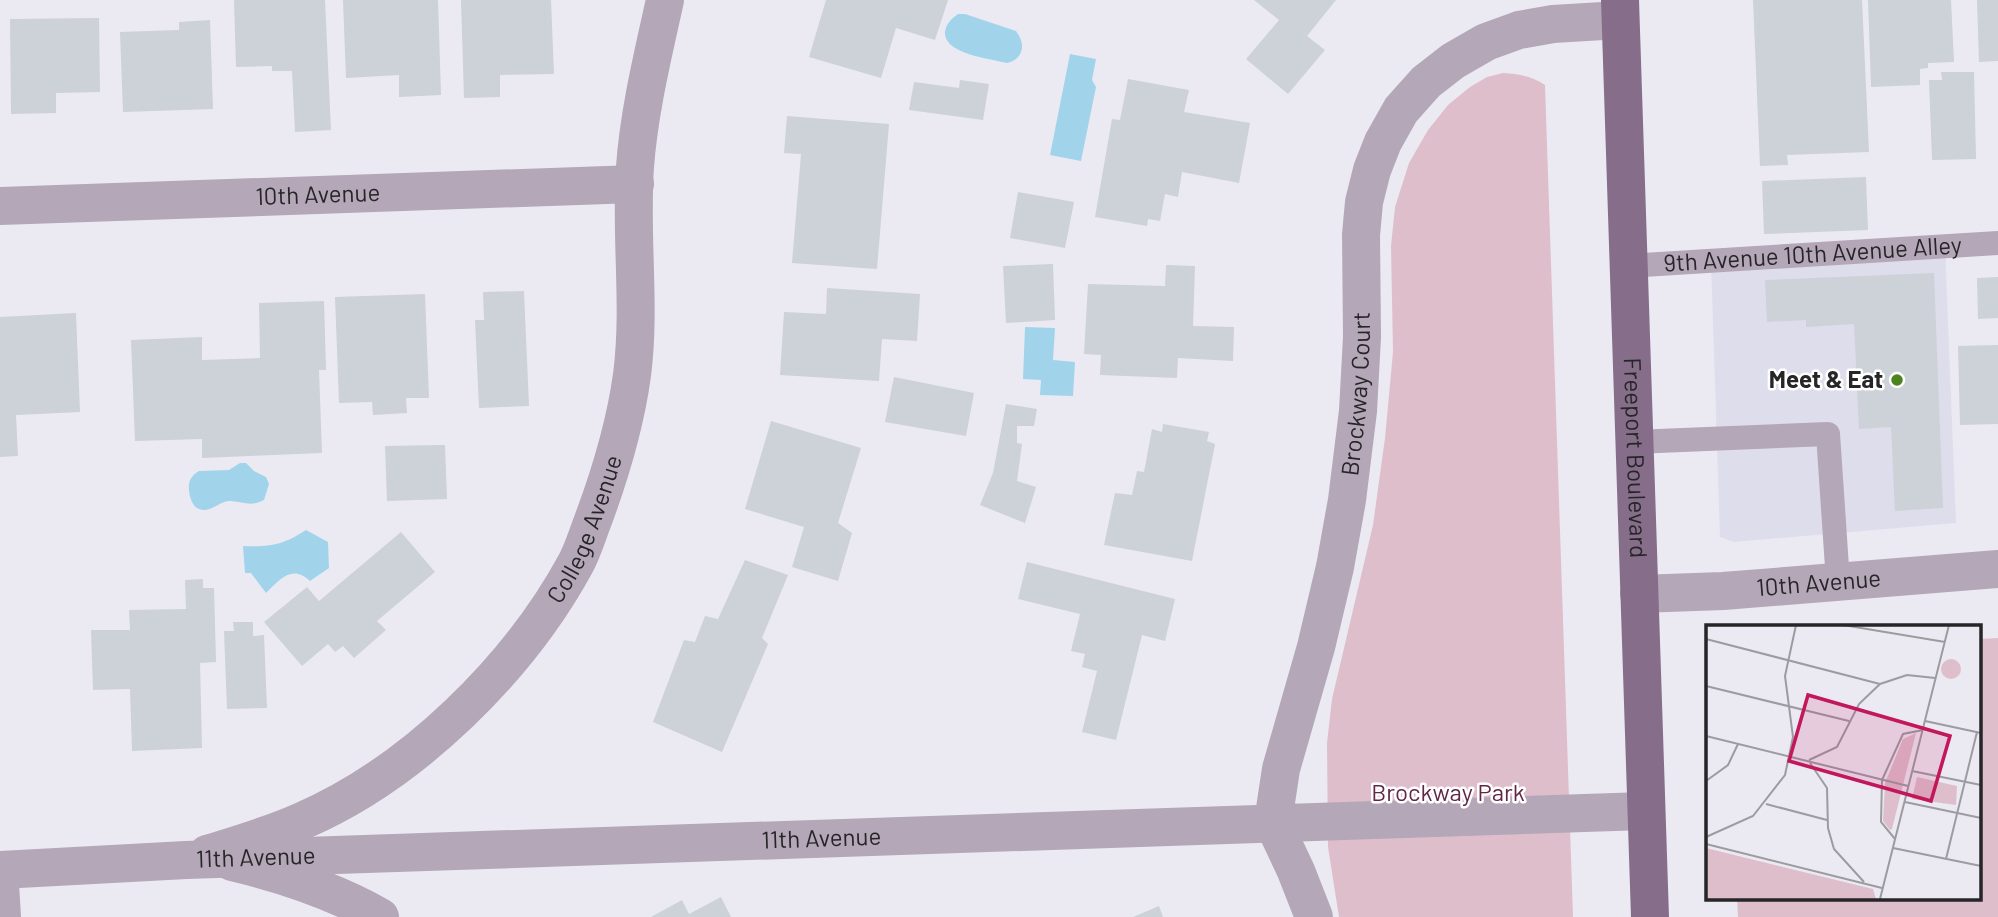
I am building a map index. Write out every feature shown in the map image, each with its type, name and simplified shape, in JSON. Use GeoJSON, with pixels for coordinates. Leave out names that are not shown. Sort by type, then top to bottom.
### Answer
{"type":"FeatureCollection","features":[{"type":"Feature","properties":{"kind":"main road","name":"Freeport Boulevard"},"geometry":{"type":"LineString","coordinates":[[1620,10],[1650,917]]}},
{"type":"Feature","properties":{"kind":"street","name":"College Avenue"},"geometry":{"type":"LineString","coordinates":[[203,860],[303,821],[358,791],[414,753],[473,700],[532,633],[577,561],[601,500],[622,430],[632,373],[636,314],[635,184],[640,120],[665,0]]}},
{"type":"Feature","properties":{"kind":"street","name":"Brockway Court"},"geometry":{"type":"LineString","coordinates":[[1272,822],[1281,769],[1316,647],[1335,567],[1347,500],[1358,411],[1364,202],[1383,142],[1401,110],[1426,82],[1453,61],[1486,42],[1519,30],[1620,10]]}},
{"type":"Feature","properties":{"kind":"street","name":"10th Avenue"},"geometry":{"type":"LineString","coordinates":[[0,206],[635,184]]}},
{"type":"Feature","properties":{"kind":"street","name":"10th Avenue"},"geometry":{"type":"LineString","coordinates":[[1639,594],[1723,591],[1998,569]]}},
{"type":"Feature","properties":{"kind":"street","name":"11th Avenue"},"geometry":{"type":"LineString","coordinates":[[0,870],[203,860],[1645,811]]}},
{"type":"Feature","properties":{"kind":"street"},"geometry":{"type":"LineString","coordinates":[[1272,822],[1296,871],[1314,917]]}},
{"type":"Feature","properties":{"kind":"street"},"geometry":{"type":"LineString","coordinates":[[203,860],[266,870],[311,886],[380,917]]}},
{"type":"Feature","properties":{"kind":"street"},"geometry":{"type":"LineString","coordinates":[[0,884],[2,917]]}},
{"type":"Feature","properties":{"kind":"lane","name":"9th Avenue 10th Avenue Alley"},"geometry":{"type":"LineString","coordinates":[[1628,266],[1998,243]]}},
{"type":"Feature","properties":{"kind":"lane"},"geometry":{"type":"LineString","coordinates":[[1634,442],[1828,433],[1838,582]]}},
{"type":"Feature","properties":{"kind":"shaded area"},"geometry":{"type":"Polygon","coordinates":[[[1945,247],[1956,523],[1734,542],[1720,537],[1711,262],[1945,247]]]}},
{"type":"Feature","properties":{"kind":"green space","name":"Brockway Park"},"geometry":{"type":"Polygon","coordinates":[[[1503,73],[1525,76],[1545,85],[1573,917],[1339,917],[1328,847],[1327,743],[1332,699],[1373,525],[1385,438],[1393,352],[1391,246],[1395,207],[1409,163],[1428,130],[1448,105],[1487,77],[1503,73]]]}},
{"type":"Feature","properties":{"kind":"green space"},"geometry":{"type":"Polygon","coordinates":[[[1998,638],[1998,917],[1738,917],[1737,900],[1980,900],[1980,639],[1998,638]]]}},
{"type":"Feature","properties":{"kind":"water"},"geometry":{"type":"Polygon","coordinates":[[[958,14],[1016,31],[1022,46],[1020,55],[1007,63],[969,54],[952,46],[946,39],[945,32],[949,22],[958,14]]]}},
{"type":"Feature","properties":{"kind":"water"},"geometry":{"type":"Polygon","coordinates":[[[1070,54],[1096,59],[1092,80],[1096,87],[1081,161],[1050,155],[1070,54]]]}},
{"type":"Feature","properties":{"kind":"water"},"geometry":{"type":"Polygon","coordinates":[[[1025,327],[1055,328],[1053,360],[1075,362],[1073,396],[1040,395],[1041,380],[1023,379],[1025,327]]]}},
{"type":"Feature","properties":{"kind":"water"},"geometry":{"type":"Polygon","coordinates":[[[240,463],[246,463],[266,477],[269,484],[264,500],[251,504],[227,501],[207,510],[196,507],[189,491],[194,475],[199,471],[229,470],[240,463]]]}},
{"type":"Feature","properties":{"kind":"water"},"geometry":{"type":"Polygon","coordinates":[[[306,530],[328,542],[329,568],[310,581],[298,574],[286,575],[266,593],[251,573],[245,573],[243,546],[276,544],[306,530]]]}},
{"type":"Feature","properties":{"kind":"building"},"geometry":{"type":"Polygon","coordinates":[[[234,0],[325,0],[331,130],[295,132],[292,71],[272,71],[272,66],[236,67],[234,0]]]}},
{"type":"Feature","properties":{"kind":"building"},"geometry":{"type":"Polygon","coordinates":[[[343,0],[438,0],[441,95],[399,97],[399,75],[346,78],[343,0]]]}},
{"type":"Feature","properties":{"kind":"building"},"geometry":{"type":"Polygon","coordinates":[[[461,0],[551,0],[554,74],[500,75],[500,97],[464,98],[461,0]]]}},
{"type":"Feature","properties":{"kind":"building"},"geometry":{"type":"Polygon","coordinates":[[[826,0],[948,0],[935,40],[896,28],[881,78],[809,57],[826,0]]]}},
{"type":"Feature","properties":{"kind":"building"},"geometry":{"type":"Polygon","coordinates":[[[1254,0],[1336,0],[1307,36],[1325,50],[1288,94],[1246,59],[1279,20],[1254,0]]]}},
{"type":"Feature","properties":{"kind":"building"},"geometry":{"type":"Polygon","coordinates":[[[1753,0],[1862,0],[1869,152],[1787,155],[1788,165],[1760,166],[1753,0]]]}},
{"type":"Feature","properties":{"kind":"building"},"geometry":{"type":"Polygon","coordinates":[[[1868,0],[1951,0],[1954,62],[1928,63],[1928,68],[1920,69],[1920,85],[1871,87],[1868,0]]]}},
{"type":"Feature","properties":{"kind":"building"},"geometry":{"type":"Polygon","coordinates":[[[1977,0],[1998,0],[1998,61],[1979,62],[1977,0]]]}},
{"type":"Feature","properties":{"kind":"building"},"geometry":{"type":"Polygon","coordinates":[[[99,18],[100,92],[56,93],[56,113],[11,114],[10,19],[99,18]]]}},
{"type":"Feature","properties":{"kind":"building"},"geometry":{"type":"Polygon","coordinates":[[[210,20],[213,109],[123,112],[120,32],[179,30],[179,22],[210,20]]]}},
{"type":"Feature","properties":{"kind":"building"},"geometry":{"type":"Polygon","coordinates":[[[1941,72],[1974,72],[1976,159],[1932,160],[1929,80],[1942,80],[1941,72]]]}},
{"type":"Feature","properties":{"kind":"building"},"geometry":{"type":"Polygon","coordinates":[[[1128,79],[1189,90],[1184,112],[1250,123],[1239,183],[1182,172],[1178,197],[1165,194],[1160,221],[1148,219],[1147,226],[1095,217],[1112,119],[1120,120],[1128,79]]]}},
{"type":"Feature","properties":{"kind":"building"},"geometry":{"type":"Polygon","coordinates":[[[960,80],[989,84],[983,120],[909,110],[914,82],[959,88],[960,80]]]}},
{"type":"Feature","properties":{"kind":"building"},"geometry":{"type":"Polygon","coordinates":[[[787,116],[889,124],[877,269],[792,263],[801,154],[784,153],[787,116]]]}},
{"type":"Feature","properties":{"kind":"building"},"geometry":{"type":"Polygon","coordinates":[[[1866,177],[1868,230],[1764,234],[1762,181],[1866,177]]]}},
{"type":"Feature","properties":{"kind":"building"},"geometry":{"type":"Polygon","coordinates":[[[1018,192],[1074,202],[1065,248],[1010,238],[1018,192]]]}},
{"type":"Feature","properties":{"kind":"building"},"geometry":{"type":"Polygon","coordinates":[[[1053,264],[1055,320],[1006,323],[1003,266],[1053,264]]]}},
{"type":"Feature","properties":{"kind":"building"},"geometry":{"type":"Polygon","coordinates":[[[1166,265],[1195,266],[1193,326],[1234,327],[1233,361],[1178,358],[1177,378],[1100,375],[1101,355],[1084,354],[1088,284],[1165,286],[1166,265]]]}},
{"type":"Feature","properties":{"kind":"building"},"geometry":{"type":"Polygon","coordinates":[[[1934,273],[1943,508],[1895,511],[1891,427],[1859,429],[1854,324],[1806,327],[1806,320],[1767,322],[1765,280],[1934,273]]]}},
{"type":"Feature","properties":{"kind":"building"},"geometry":{"type":"Polygon","coordinates":[[[1998,277],[1998,318],[1978,319],[1977,278],[1998,277]]]}},
{"type":"Feature","properties":{"kind":"building"},"geometry":{"type":"Polygon","coordinates":[[[827,288],[920,294],[917,341],[882,339],[879,381],[780,375],[784,312],[826,314],[827,288]]]}},
{"type":"Feature","properties":{"kind":"building"},"geometry":{"type":"Polygon","coordinates":[[[524,291],[529,406],[479,408],[475,320],[484,320],[483,292],[524,291]]]}},
{"type":"Feature","properties":{"kind":"building"},"geometry":{"type":"Polygon","coordinates":[[[425,294],[429,398],[406,398],[407,413],[373,415],[372,402],[339,403],[335,297],[425,294]]]}},
{"type":"Feature","properties":{"kind":"building"},"geometry":{"type":"Polygon","coordinates":[[[324,301],[326,370],[319,370],[322,453],[202,458],[202,439],[135,441],[131,340],[202,337],[202,360],[260,358],[259,303],[324,301]]]}},
{"type":"Feature","properties":{"kind":"building"},"geometry":{"type":"Polygon","coordinates":[[[76,313],[80,412],[16,415],[18,456],[0,457],[0,317],[76,313]]]}},
{"type":"Feature","properties":{"kind":"building"},"geometry":{"type":"Polygon","coordinates":[[[1998,345],[1998,424],[1960,425],[1958,346],[1998,345]]]}},
{"type":"Feature","properties":{"kind":"building"},"geometry":{"type":"Polygon","coordinates":[[[894,377],[974,393],[966,436],[885,422],[894,377]]]}},
{"type":"Feature","properties":{"kind":"building"},"geometry":{"type":"Polygon","coordinates":[[[1006,404],[1037,409],[1034,426],[1017,426],[1017,443],[1022,444],[1017,481],[1036,487],[1025,523],[980,505],[993,473],[1006,404]]]}},
{"type":"Feature","properties":{"kind":"building"},"geometry":{"type":"Polygon","coordinates":[[[771,421],[861,448],[838,523],[852,533],[838,581],[792,567],[804,527],[745,509],[771,421]]]}},
{"type":"Feature","properties":{"kind":"building"},"geometry":{"type":"Polygon","coordinates":[[[1163,424],[1209,432],[1207,441],[1215,444],[1192,561],[1104,545],[1115,493],[1132,495],[1137,471],[1144,472],[1152,429],[1162,432],[1163,424]]]}},
{"type":"Feature","properties":{"kind":"building"},"geometry":{"type":"Polygon","coordinates":[[[445,445],[447,499],[387,501],[385,446],[445,445]]]}},
{"type":"Feature","properties":{"kind":"building"},"geometry":{"type":"Polygon","coordinates":[[[401,532],[435,572],[377,621],[386,630],[354,658],[343,646],[335,652],[328,644],[302,666],[264,622],[307,587],[319,601],[401,532]]]}},
{"type":"Feature","properties":{"kind":"building"},"geometry":{"type":"Polygon","coordinates":[[[745,560],[788,575],[762,638],[768,644],[722,752],[653,722],[684,640],[695,642],[705,616],[718,619],[745,560]]]}},
{"type":"Feature","properties":{"kind":"building"},"geometry":{"type":"Polygon","coordinates":[[[1027,562],[1175,599],[1165,641],[1142,635],[1116,740],[1082,732],[1097,671],[1082,667],[1085,654],[1071,651],[1080,614],[1018,599],[1027,562]]]}},
{"type":"Feature","properties":{"kind":"building"},"geometry":{"type":"Polygon","coordinates":[[[203,579],[203,588],[214,588],[216,662],[200,663],[202,748],[132,751],[130,689],[93,690],[91,630],[130,630],[129,610],[186,609],[185,580],[203,579]]]}},
{"type":"Feature","properties":{"kind":"building"},"geometry":{"type":"Polygon","coordinates":[[[233,622],[253,622],[253,636],[264,635],[267,708],[227,709],[224,631],[234,631],[233,622]]]}},
{"type":"Feature","properties":{"kind":"building"},"geometry":{"type":"Polygon","coordinates":[[[721,897],[731,917],[651,917],[682,900],[689,914],[721,897]]]}},
{"type":"Feature","properties":{"kind":"building"},"geometry":{"type":"Polygon","coordinates":[[[1159,906],[1163,917],[1133,917],[1159,906]]]}},
{"type":"Feature","properties":{"kind":"place","name":"Meet & Eat"},"geometry":{"type":"Point","coordinates":[1897,380]}}]}
